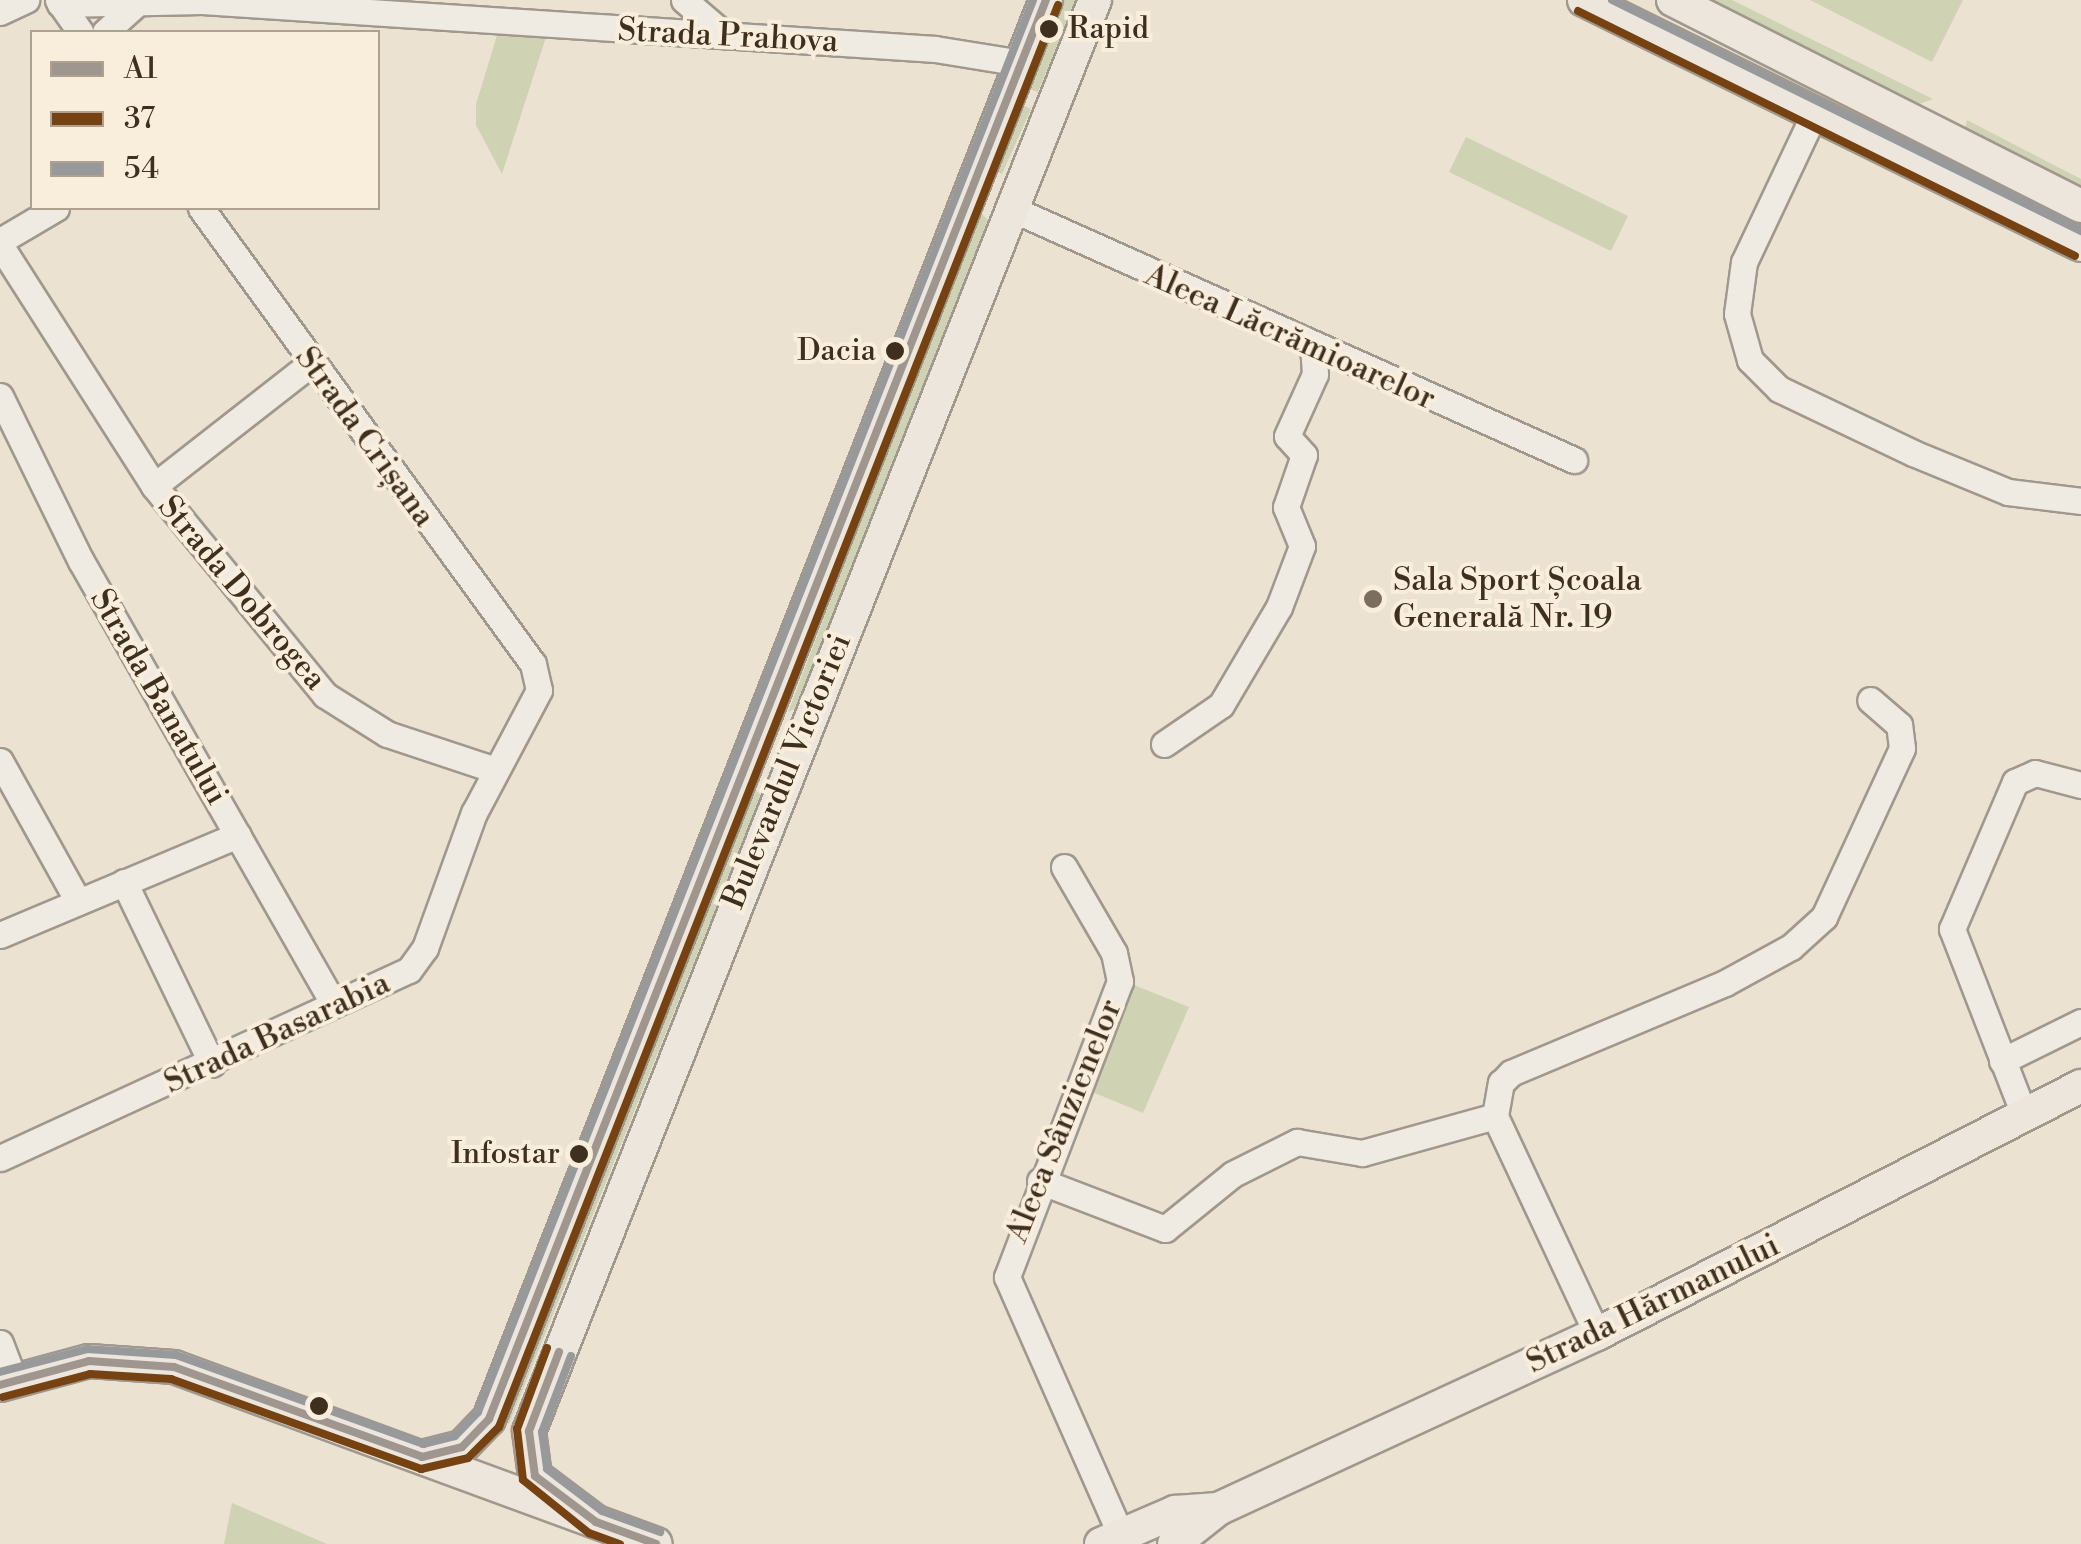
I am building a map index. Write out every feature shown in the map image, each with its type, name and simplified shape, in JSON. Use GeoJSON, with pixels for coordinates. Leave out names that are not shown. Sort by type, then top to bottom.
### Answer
{"type":"FeatureCollection","features":[{"type":"Feature","properties":{"kind":"main road","name":"Bulevardul Victoriei"},"geometry":{"type":"LineString","coordinates":[[422,1457],[462,1447],[489,1419],[1046,0]]}},
{"type":"Feature","properties":{"kind":"main road","name":"Bulevardul Victoriei"},"geometry":{"type":"LineString","coordinates":[[529,1432],[796,748],[1095,0]]}},
{"type":"Feature","properties":{"kind":"main road"},"geometry":{"type":"LineString","coordinates":[[1584,0],[2081,245]]}},
{"type":"Feature","properties":{"kind":"main road"},"geometry":{"type":"LineString","coordinates":[[1673,0],[2081,206]]}},
{"type":"Feature","properties":{"kind":"main road"},"geometry":{"type":"LineString","coordinates":[[970,192],[1010,208]]}},
{"type":"Feature","properties":{"kind":"main road"},"geometry":{"type":"LineString","coordinates":[[758,732],[796,748]]}},
{"type":"Feature","properties":{"kind":"main road","name":"Strada Hărmanului"},"geometry":{"type":"LineString","coordinates":[[1174,1544],[1218,1509],[1598,1334],[2081,1086]]}},
{"type":"Feature","properties":{"kind":"main road"},"geometry":{"type":"LineString","coordinates":[[7,1382],[88,1361],[174,1367],[656,1544]]}},
{"type":"Feature","properties":{"kind":"main road"},"geometry":{"type":"LineString","coordinates":[[489,1419],[511,1439],[529,1432],[535,1476],[596,1522]]}},
{"type":"Feature","properties":{"kind":"main road","name":"Strada Hărmanului"},"geometry":{"type":"LineString","coordinates":[[1116,1541],[1175,1512],[1218,1509]]}},
{"type":"Feature","properties":{"kind":"street"},"geometry":{"type":"LineString","coordinates":[[0,12],[26,0]]}},
{"type":"Feature","properties":{"kind":"street"},"geometry":{"type":"LineString","coordinates":[[684,0],[726,36]]}},
{"type":"Feature","properties":{"kind":"street","name":"Strada Prahova"},"geometry":{"type":"LineString","coordinates":[[59,2],[134,6],[202,1],[451,10],[726,36],[984,53],[1021,63]]}},
{"type":"Feature","properties":{"kind":"street"},"geometry":{"type":"LineString","coordinates":[[59,2],[79,30]]}},
{"type":"Feature","properties":{"kind":"street"},"geometry":{"type":"LineString","coordinates":[[107,30],[134,6]]}},
{"type":"Feature","properties":{"kind":"street"},"geometry":{"type":"LineString","coordinates":[[1814,112],[1744,262],[1737,314],[1750,360],[1779,389],[1913,453],[2008,492],[2081,501]]}},
{"type":"Feature","properties":{"kind":"street","name":"Aleea Lăcrămioarelor"},"geometry":{"type":"LineString","coordinates":[[1010,208],[1574,460]]}},
{"type":"Feature","properties":{"kind":"street"},"geometry":{"type":"LineString","coordinates":[[0,243],[53,210]]}},
{"type":"Feature","properties":{"kind":"street","name":"Strada Crișana"},"geometry":{"type":"LineString","coordinates":[[202,210],[310,364],[533,664]]}},
{"type":"Feature","properties":{"kind":"street","name":"Strada Dobrogea"},"geometry":{"type":"LineString","coordinates":[[0,243],[154,486],[325,694],[386,734],[495,770]]}},
{"type":"Feature","properties":{"kind":"street"},"geometry":{"type":"LineString","coordinates":[[1164,744],[1221,706],[1279,608],[1302,546],[1286,507],[1304,454],[1287,436],[1316,374],[1313,346]]}},
{"type":"Feature","properties":{"kind":"street","name":"Strada Dobrogea"},"geometry":{"type":"LineString","coordinates":[[154,486],[310,364]]}},
{"type":"Feature","properties":{"kind":"street","name":"Strada Banatului"},"geometry":{"type":"LineString","coordinates":[[0,396],[81,560],[328,994]]}},
{"type":"Feature","properties":{"kind":"street","name":"Strada Basarabia"},"geometry":{"type":"LineString","coordinates":[[0,1158],[212,1064],[409,970],[426,948],[495,770],[536,697],[533,664]]}},
{"type":"Feature","properties":{"kind":"street"},"geometry":{"type":"LineString","coordinates":[[1598,1334],[1495,1116],[1496,1093],[1511,1073],[1776,956],[1837,898],[1902,748],[1899,725],[1870,700]]}},
{"type":"Feature","properties":{"kind":"street"},"geometry":{"type":"LineString","coordinates":[[0,761],[78,900]]}},
{"type":"Feature","properties":{"kind":"street"},"geometry":{"type":"LineString","coordinates":[[2025,1116],[1955,948],[1955,918],[2015,782],[2035,774],[2081,785]]}},
{"type":"Feature","properties":{"kind":"street"},"geometry":{"type":"LineString","coordinates":[[0,935],[238,834]]}},
{"type":"Feature","properties":{"kind":"street","name":"Aleea Sânzienelor"},"geometry":{"type":"LineString","coordinates":[[1064,867],[1114,954],[1120,981],[1010,1256],[1010,1293],[1116,1541]]}},
{"type":"Feature","properties":{"kind":"street"},"geometry":{"type":"LineString","coordinates":[[124,882],[212,1064]]}},
{"type":"Feature","properties":{"kind":"street"},"geometry":{"type":"LineString","coordinates":[[2002,1061],[2081,1022]]}},
{"type":"Feature","properties":{"kind":"street"},"geometry":{"type":"LineString","coordinates":[[1040,1181],[1165,1229],[1233,1174],[1298,1142],[1362,1153],[1495,1116]]}},
{"type":"Feature","properties":{"kind":"street"},"geometry":{"type":"LineString","coordinates":[[0,1344],[7,1382]]}},
{"type":"Feature","properties":{"kind":"green space"},"geometry":{"type":"Polygon","coordinates":[[[1062,0],[1075,0],[1038,92],[1027,88],[1062,0]]]}},
{"type":"Feature","properties":{"kind":"green space"},"geometry":{"type":"Polygon","coordinates":[[[1694,0],[1732,0],[1933,99],[1916,105],[1694,0]]]}},
{"type":"Feature","properties":{"kind":"green space"},"geometry":{"type":"Polygon","coordinates":[[[1810,0],[1963,0],[1932,62],[1810,0]]]}},
{"type":"Feature","properties":{"kind":"green space"},"geometry":{"type":"Polygon","coordinates":[[[499,29],[548,31],[502,174],[476,125],[476,104],[499,29]]]}},
{"type":"Feature","properties":{"kind":"green space"},"geometry":{"type":"Polygon","coordinates":[[[1021,104],[1031,109],[1002,174],[995,170],[1021,104]]]}},
{"type":"Feature","properties":{"kind":"green space"},"geometry":{"type":"Polygon","coordinates":[[[1967,120],[2081,179],[2081,190],[1965,129],[1967,120]]]}},
{"type":"Feature","properties":{"kind":"green space"},"geometry":{"type":"Polygon","coordinates":[[[1466,137],[1628,216],[1611,251],[1449,172],[1466,137]]]}},
{"type":"Feature","properties":{"kind":"green space"},"geometry":{"type":"Polygon","coordinates":[[[979,211],[988,220],[796,708],[788,712],[979,211]]]}},
{"type":"Feature","properties":{"kind":"green space"},"geometry":{"type":"Polygon","coordinates":[[[753,788],[761,795],[509,1424],[504,1421],[753,788]]]}},
{"type":"Feature","properties":{"kind":"green space"},"geometry":{"type":"Polygon","coordinates":[[[1134,985],[1189,1007],[1143,1113],[1090,1091],[1134,985]]]}},
{"type":"Feature","properties":{"kind":"green space"},"geometry":{"type":"Polygon","coordinates":[[[232,1503],[327,1544],[224,1544],[232,1503]]]}},
{"type":"Feature","properties":{"kind":"transit line","name":"54"},"geometry":{"type":"LineString","coordinates":[[0,1372],[87,1349],[176,1355],[423,1444],[455,1436],[478,1412],[1033,0]]}},
{"type":"Feature","properties":{"kind":"transit line","name":"A1"},"geometry":{"type":"LineString","coordinates":[[0,1385],[89,1361],[174,1367],[422,1457],[462,1447],[489,1419],[1046,0]]}},
{"type":"Feature","properties":{"kind":"transit line","name":"54"},"geometry":{"type":"LineString","coordinates":[[1612,0],[2081,231]]}},
{"type":"Feature","properties":{"kind":"transit line","name":"37"},"geometry":{"type":"LineString","coordinates":[[3,1397],[90,1374],[171,1379],[421,1469],[468,1458],[499,1427],[1058,5]]}},
{"type":"Feature","properties":{"kind":"transit line","name":"37"},"geometry":{"type":"LineString","coordinates":[[1578,11],[2075,256]]}},
{"type":"Feature","properties":{"kind":"transit line","name":"37"},"geometry":{"type":"LineString","coordinates":[[547,1348],[517,1429],[523,1480],[589,1533],[620,1544]]}},
{"type":"Feature","properties":{"kind":"transit line","name":"A1"},"geometry":{"type":"LineString","coordinates":[[559,1352],[529,1431],[535,1476],[596,1522],[656,1544]]}},
{"type":"Feature","properties":{"kind":"transit line","name":"54"},"geometry":{"type":"LineString","coordinates":[[571,1356],[542,1432],[547,1469],[602,1511],[660,1532]]}},
{"type":"Feature","properties":{"kind":"place","name":"Rapid"},"geometry":{"type":"Point","coordinates":[1049,29]}},
{"type":"Feature","properties":{"kind":"place","name":"Dacia"},"geometry":{"type":"Point","coordinates":[895,351]}},
{"type":"Feature","properties":{"kind":"place","name":"Sala Sport Școala Generală Nr. 19"},"geometry":{"type":"Point","coordinates":[1373,599]}},
{"type":"Feature","properties":{"kind":"place","name":"Infostar"},"geometry":{"type":"Point","coordinates":[579,1154]}}]}
